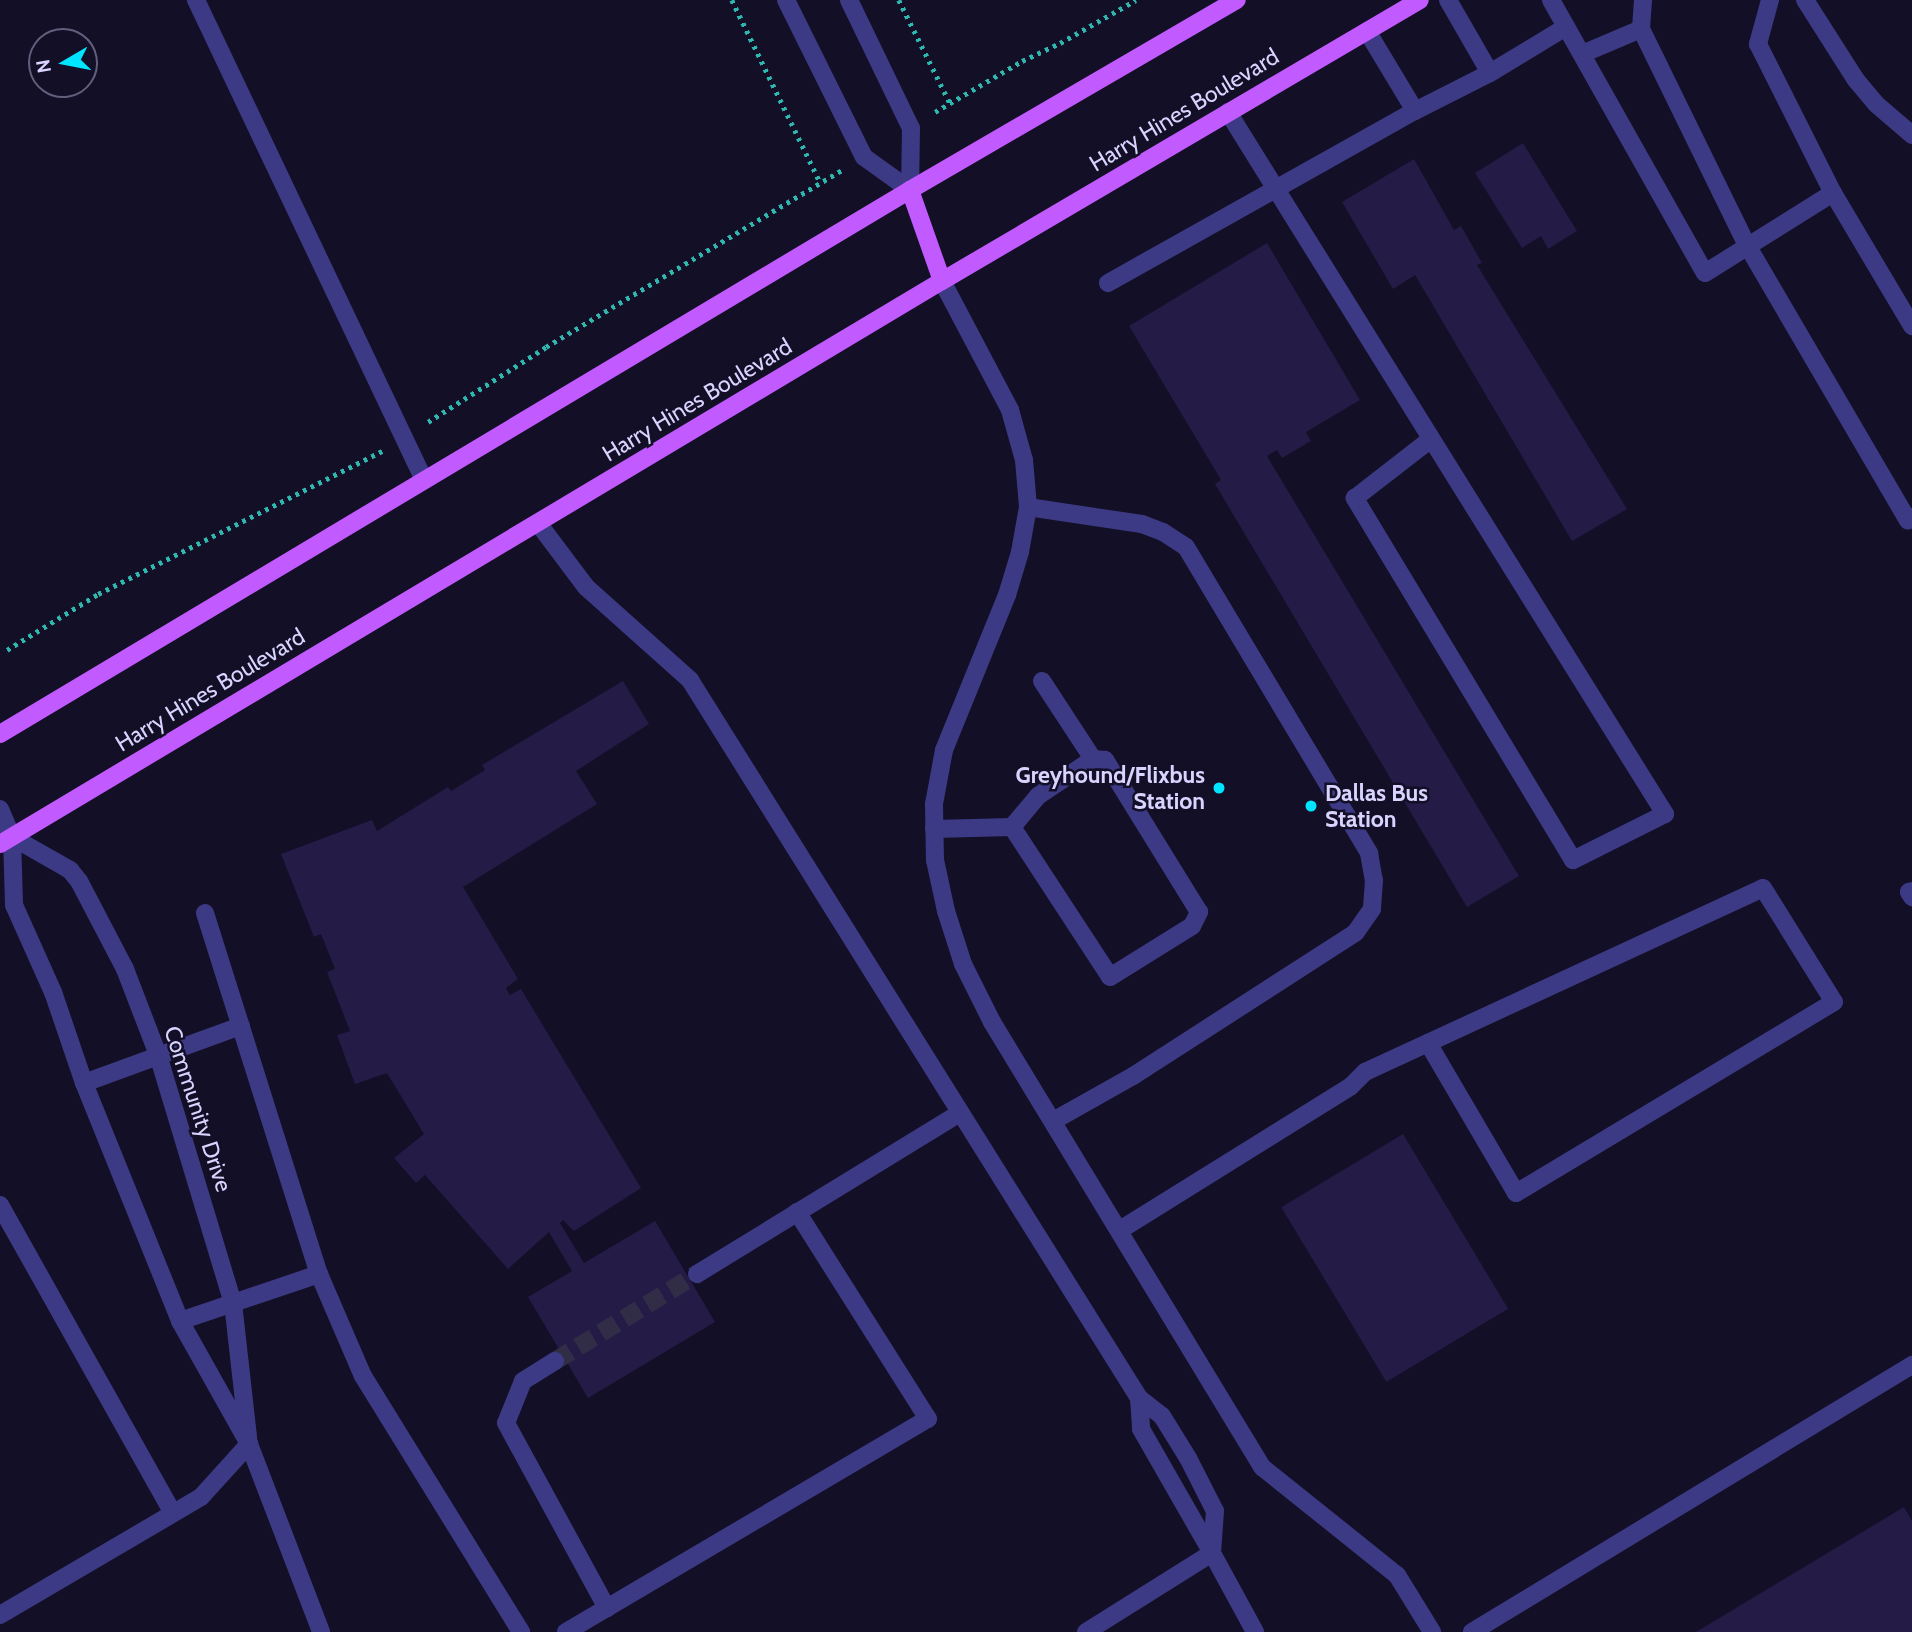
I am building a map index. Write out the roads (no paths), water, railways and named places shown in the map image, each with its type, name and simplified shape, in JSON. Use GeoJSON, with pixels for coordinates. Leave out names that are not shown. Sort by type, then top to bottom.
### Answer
{"type":"FeatureCollection","features":[{"type":"Feature","properties":{"kind":"main road"},"geometry":{"type":"LineString","coordinates":[[0,734],[910,190],[1237,0]]}},
{"type":"Feature","properties":{"kind":"main road","name":"Harry Hines Boulevard"},"geometry":{"type":"LineString","coordinates":[[6,840],[942,281],[1420,0]]}},
{"type":"Feature","properties":{"kind":"main road"},"geometry":{"type":"LineString","coordinates":[[910,190],[942,281]]}},
{"type":"Feature","properties":{"kind":"street"},"geometry":{"type":"LineString","coordinates":[[196,0],[424,480]]}},
{"type":"Feature","properties":{"kind":"street"},"geometry":{"type":"LineString","coordinates":[[786,0],[863,157],[910,190]]}},
{"type":"Feature","properties":{"kind":"street"},"geometry":{"type":"LineString","coordinates":[[849,0],[911,128],[910,190]]}},
{"type":"Feature","properties":{"kind":"street"},"geometry":{"type":"LineString","coordinates":[[1448,0],[1490,73]]}},
{"type":"Feature","properties":{"kind":"street"},"geometry":{"type":"LineString","coordinates":[[1551,0],[1705,273],[1833,192]]}},
{"type":"Feature","properties":{"kind":"street"},"geometry":{"type":"LineString","coordinates":[[1643,0],[1641,29],[1747,245],[1908,520],[1912,517]]}},
{"type":"Feature","properties":{"kind":"street"},"geometry":{"type":"LineString","coordinates":[[1770,0],[1758,44],[1833,192],[1912,326]]}},
{"type":"Feature","properties":{"kind":"street"},"geometry":{"type":"LineString","coordinates":[[1805,0],[1856,80],[1876,104],[1912,135]]}},
{"type":"Feature","properties":{"kind":"street"},"geometry":{"type":"LineString","coordinates":[[1108,283],[1415,111],[1490,73],[1566,27]]}},
{"type":"Feature","properties":{"kind":"street"},"geometry":{"type":"LineString","coordinates":[[1582,54],[1641,29]]}},
{"type":"Feature","properties":{"kind":"street"},"geometry":{"type":"LineString","coordinates":[[1367,31],[1415,111]]}},
{"type":"Feature","properties":{"kind":"street"},"geometry":{"type":"LineString","coordinates":[[1228,113],[1665,814],[1573,860],[1355,498],[1431,439]]}},
{"type":"Feature","properties":{"kind":"street"},"geometry":{"type":"LineString","coordinates":[[942,281],[1010,410],[1024,460],[1028,507],[1020,552],[1007,595],[944,750],[934,804],[935,860],[946,911],[963,964],[992,1021],[1121,1230],[1262,1467],[1397,1575],[1432,1632]]}},
{"type":"Feature","properties":{"kind":"street"},"geometry":{"type":"LineString","coordinates":[[1028,507],[1143,524],[1163,532],[1186,547],[1369,853],[1374,880],[1372,909],[1354,933],[1133,1076],[1053,1121]]}},
{"type":"Feature","properties":{"kind":"street"},"geometry":{"type":"LineString","coordinates":[[538,523],[586,587],[690,680],[1139,1398],[1162,1416],[1188,1458],[1215,1511],[1212,1553]]}},
{"type":"Feature","properties":{"kind":"street"},"geometry":{"type":"LineString","coordinates":[[1042,681],[1093,759]]}},
{"type":"Feature","properties":{"kind":"street"},"geometry":{"type":"LineString","coordinates":[[934,829],[1012,827],[1038,796],[1093,759],[1105,760],[1199,912],[1192,926],[1110,977],[1012,827]]}},
{"type":"Feature","properties":{"kind":"street","name":"Community Drive"},"geometry":{"type":"LineString","coordinates":[[0,809],[14,905],[53,992],[84,1083],[180,1321],[249,1444],[321,1632]]}},
{"type":"Feature","properties":{"kind":"street","name":"Community Drive"},"geometry":{"type":"LineString","coordinates":[[6,840],[70,870],[79,881],[125,969],[158,1055],[233,1303],[249,1444]]}},
{"type":"Feature","properties":{"kind":"street"},"geometry":{"type":"LineString","coordinates":[[1121,1230],[1351,1086],[1365,1072],[1763,888],[1834,1002],[1516,1193],[1428,1043]]}},
{"type":"Feature","properties":{"kind":"street"},"geometry":{"type":"LineString","coordinates":[[1912,891],[1909,892],[1912,897]]}},
{"type":"Feature","properties":{"kind":"street"},"geometry":{"type":"LineString","coordinates":[[205,913],[319,1274],[363,1376],[521,1632]]}},
{"type":"Feature","properties":{"kind":"street"},"geometry":{"type":"LineString","coordinates":[[84,1083],[241,1026]]}},
{"type":"Feature","properties":{"kind":"street"},"geometry":{"type":"LineString","coordinates":[[697,1274],[960,1112]]}},
{"type":"Feature","properties":{"kind":"street"},"geometry":{"type":"LineString","coordinates":[[0,1205],[173,1513]]}},
{"type":"Feature","properties":{"kind":"street"},"geometry":{"type":"LineString","coordinates":[[566,1632],[928,1419],[797,1212]]}},
{"type":"Feature","properties":{"kind":"street"},"geometry":{"type":"LineString","coordinates":[[180,1321],[319,1274]]}},
{"type":"Feature","properties":{"kind":"street"},"geometry":{"type":"LineString","coordinates":[[555,1362],[523,1381],[506,1423],[607,1608]]}},
{"type":"Feature","properties":{"kind":"street"},"geometry":{"type":"LineString","coordinates":[[1472,1632],[1912,1365]]}},
{"type":"Feature","properties":{"kind":"street"},"geometry":{"type":"LineString","coordinates":[[1139,1398],[1141,1429],[1255,1632]]}},
{"type":"Feature","properties":{"kind":"street"},"geometry":{"type":"LineString","coordinates":[[0,1615],[201,1497],[249,1444]]}},
{"type":"Feature","properties":{"kind":"street"},"geometry":{"type":"LineString","coordinates":[[1086,1632],[1212,1553]]}},
{"type":"Feature","properties":{"kind":"tunnel"},"geometry":{"type":"LineString","coordinates":[[555,1361],[697,1274]]}},
{"type":"Feature","properties":{"kind":"place","name":"Greyhound/Flixbus Station"},"geometry":{"type":"Point","coordinates":[1219,788]}},
{"type":"Feature","properties":{"kind":"place","name":"Dallas Bus Station"},"geometry":{"type":"Point","coordinates":[1311,806]}}]}
